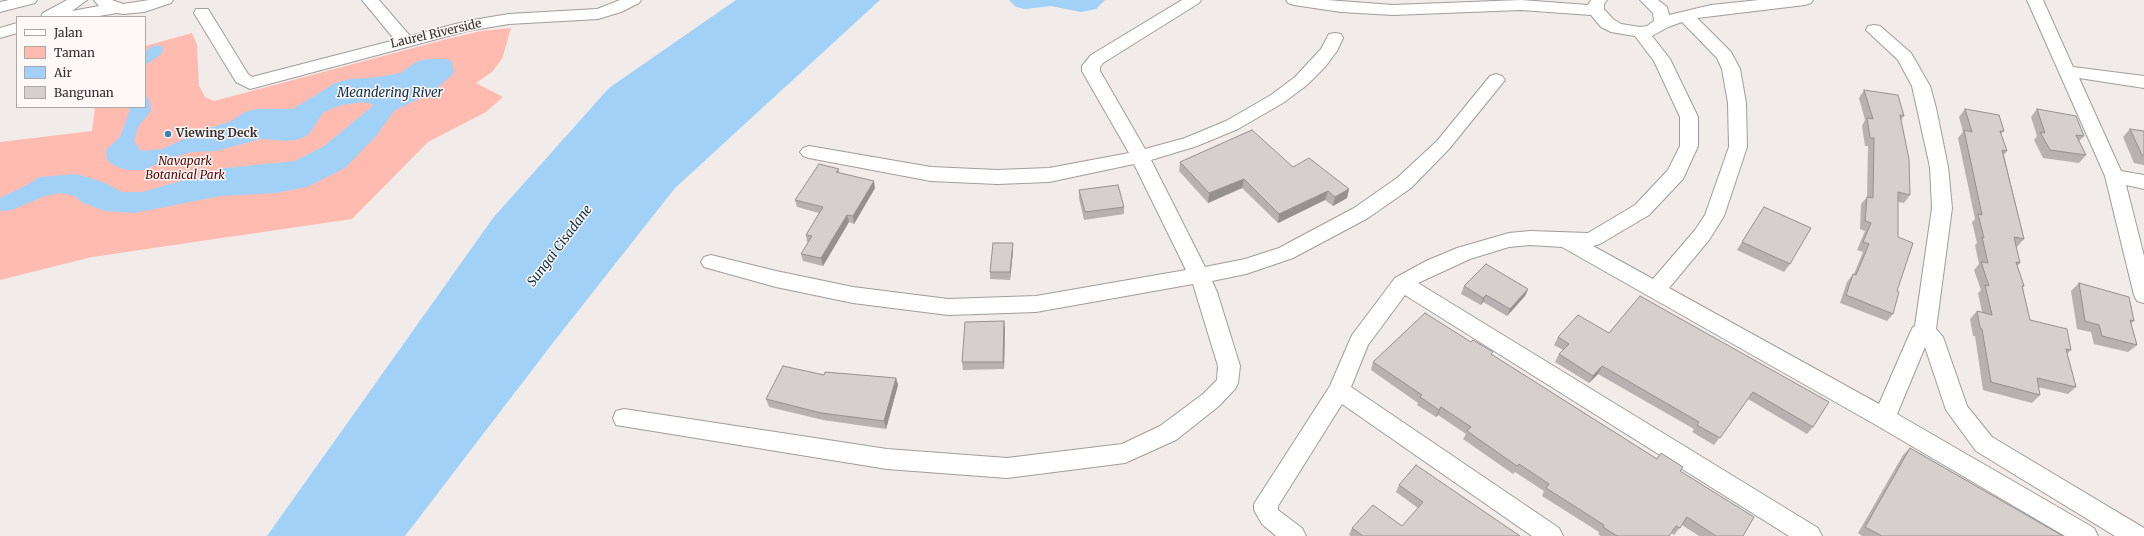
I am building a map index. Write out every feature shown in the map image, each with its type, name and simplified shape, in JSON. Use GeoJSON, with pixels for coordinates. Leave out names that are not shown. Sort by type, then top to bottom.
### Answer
{"type":"FeatureCollection","features":[{"type":"Feature","properties":{"kind":"street"},"geometry":{"type":"LineString","coordinates":[[0,7],[29,0]]}},
{"type":"Feature","properties":{"kind":"street"},"geometry":{"type":"LineString","coordinates":[[51,16],[79,0]]}},
{"type":"Feature","properties":{"kind":"street"},"geometry":{"type":"LineString","coordinates":[[69,16],[109,4],[144,7],[165,0]]}},
{"type":"Feature","properties":{"kind":"street"},"geometry":{"type":"LineString","coordinates":[[370,0],[405,40]]}},
{"type":"Feature","properties":{"kind":"street"},"geometry":{"type":"LineString","coordinates":[[549,0],[565,16]]}},
{"type":"Feature","properties":{"kind":"street","name":"Laurel Riverside"},"geometry":{"type":"LineString","coordinates":[[202,13],[242,78],[250,83],[405,40],[467,26],[509,20],[598,14],[616,9],[633,0]]}},
{"type":"Feature","properties":{"kind":"street"},"geometry":{"type":"LineString","coordinates":[[624,418],[880,458],[1007,468],[1072,461],[1125,453],[1168,433],[1211,400],[1227,383],[1229,366],[1222,338],[1206,292],[1140,157],[1091,71],[1091,66],[1097,59],[1193,0]]}},
{"type":"Feature","properties":{"kind":"street"},"geometry":{"type":"LineString","coordinates":[[1294,0],[1341,7],[1392,10],[1521,5],[1597,5],[1600,17],[1617,28],[1640,32],[1651,31],[1662,23],[1686,15],[1743,6],[1805,0]]}},
{"type":"Feature","properties":{"kind":"street"},"geometry":{"type":"LineString","coordinates":[[1648,0],[1661,11],[1662,23]]}},
{"type":"Feature","properties":{"kind":"street"},"geometry":{"type":"LineString","coordinates":[[2035,0],[2114,176],[2144,296]]}},
{"type":"Feature","properties":{"kind":"street"},"geometry":{"type":"LineString","coordinates":[[1655,290],[1702,235],[1714,216],[1738,147],[1737,103],[1735,84],[1731,69],[1725,56],[1686,15]]}},
{"type":"Feature","properties":{"kind":"street"},"geometry":{"type":"LineString","coordinates":[[0,33],[16,28]]}},
{"type":"Feature","properties":{"kind":"street"},"geometry":{"type":"LineString","coordinates":[[1874,30],[1905,57],[1921,86],[1927,108],[1938,167],[1942,208],[1925,332]]}},
{"type":"Feature","properties":{"kind":"street"},"geometry":{"type":"LineString","coordinates":[[1294,536],[1270,517],[1266,510],[1266,504],[1339,390],[1359,340],[1402,283],[1439,263],[1509,240],[1583,241],[1594,239],[1642,210],[1676,174],[1689,146],[1689,117],[1679,92],[1662,59],[1640,32]]}},
{"type":"Feature","properties":{"kind":"street"},"geometry":{"type":"LineString","coordinates":[[810,152],[931,174],[976,176],[1049,175],[1140,157],[1190,142],[1232,125],[1277,99],[1301,81],[1319,63],[1329,50],[1335,38]]}},
{"type":"Feature","properties":{"kind":"street"},"geometry":{"type":"LineString","coordinates":[[2066,71],[2144,82]]}},
{"type":"Feature","properties":{"kind":"street"},"geometry":{"type":"LineString","coordinates":[[711,262],[776,279],[853,295],[948,307],[1036,304],[1198,276],[1246,266],[1286,253],[1361,213],[1404,183],[1442,145],[1496,80]]}},
{"type":"Feature","properties":{"kind":"street"},"geometry":{"type":"LineString","coordinates":[[2114,176],[2144,182]]}},
{"type":"Feature","properties":{"kind":"street"},"geometry":{"type":"LineString","coordinates":[[1565,240],[1884,418],[2086,536]]}},
{"type":"Feature","properties":{"kind":"street"},"geometry":{"type":"LineString","coordinates":[[1402,283],[1810,536]]}},
{"type":"Feature","properties":{"kind":"street"},"geometry":{"type":"LineString","coordinates":[[1884,418],[1920,333],[1925,332]]}},
{"type":"Feature","properties":{"kind":"street"},"geometry":{"type":"LineString","coordinates":[[1925,332],[1932,337],[1957,410],[1984,444],[2136,536]]}},
{"type":"Feature","properties":{"kind":"street"},"geometry":{"type":"LineString","coordinates":[[1339,390],[1551,536]]}},
{"type":"Feature","properties":{"kind":"green space","name":"Navapark Botanical Park"},"geometry":{"type":"Polygon","coordinates":[[[511,28],[502,59],[492,72],[476,83],[503,97],[486,112],[428,142],[352,219],[92,257],[0,280],[0,142],[92,131],[95,108],[146,108],[146,46],[192,33],[197,45],[199,86],[205,97],[214,101],[481,31],[511,28]]]}},
{"type":"Feature","properties":{"kind":"water","name":"Sungai Cisadane"},"geometry":{"type":"Polygon","coordinates":[[[736,0],[880,0],[675,188],[552,344],[405,536],[267,536],[493,218],[609,88],[736,0]]]}},
{"type":"Feature","properties":{"kind":"water"},"geometry":{"type":"Polygon","coordinates":[[[1009,0],[1105,0],[1096,9],[1081,12],[1051,6],[1025,9],[1016,7],[1009,0]]]}},
{"type":"Feature","properties":{"kind":"water"},"geometry":{"type":"Polygon","coordinates":[[[158,45],[163,47],[163,51],[159,56],[146,64],[146,51],[151,47],[158,45]]]}},
{"type":"Feature","properties":{"kind":"water","name":"Meandering River"},"geometry":{"type":"Polygon","coordinates":[[[445,59],[452,61],[454,73],[434,91],[394,111],[377,135],[345,168],[307,187],[276,193],[221,196],[134,213],[105,211],[81,202],[75,196],[61,193],[45,196],[12,210],[0,211],[0,198],[27,185],[39,177],[76,174],[103,182],[122,192],[142,192],[226,168],[295,161],[324,146],[374,105],[364,102],[342,105],[331,109],[323,113],[309,134],[300,139],[288,141],[261,139],[216,151],[192,152],[170,158],[144,170],[127,170],[115,166],[107,160],[106,150],[120,137],[130,110],[128,108],[146,108],[146,95],[150,102],[151,111],[138,127],[134,141],[141,151],[162,149],[206,129],[229,122],[245,112],[256,109],[293,109],[335,83],[350,79],[379,77],[400,73],[418,61],[445,59]]]}},
{"type":"Feature","properties":{"kind":"building"},"geometry":{"type":"Polygon","coordinates":[[[1864,90],[1898,95],[1904,116],[1900,115],[1909,159],[1910,195],[1898,192],[1898,237],[1913,243],[1897,291],[1899,292],[1893,314],[1846,295],[1853,274],[1856,275],[1869,244],[1863,242],[1871,223],[1865,221],[1867,197],[1873,198],[1874,138],[1870,138],[1867,118],[1873,119],[1864,90]]]}},
{"type":"Feature","properties":{"kind":"building"},"geometry":{"type":"Polygon","coordinates":[[[1965,109],[1999,115],[2004,131],[2000,131],[2007,151],[2002,150],[2024,239],[2014,237],[2020,263],[2016,262],[2024,286],[2022,286],[2030,320],[2067,329],[2071,350],[2066,349],[2076,387],[2037,378],[2040,395],[1991,382],[1982,329],[1980,328],[1977,311],[1992,315],[1985,285],[1989,286],[1981,262],[1988,263],[1978,214],[1982,215],[1964,130],[1972,132],[1965,109]]]}},
{"type":"Feature","properties":{"kind":"building"},"geometry":{"type":"Polygon","coordinates":[[[2037,109],[2076,116],[2084,136],[2076,135],[2086,155],[2050,150],[2040,132],[2045,133],[2037,109]]]}},
{"type":"Feature","properties":{"kind":"building"},"geometry":{"type":"Polygon","coordinates":[[[2130,129],[2144,131],[2144,156],[2142,155],[2130,129]]]}},
{"type":"Feature","properties":{"kind":"building"},"geometry":{"type":"Polygon","coordinates":[[[1252,130],[1293,167],[1309,158],[1349,189],[1335,197],[1328,191],[1279,214],[1244,179],[1209,193],[1180,162],[1252,130]]]}},
{"type":"Feature","properties":{"kind":"building"},"geometry":{"type":"Polygon","coordinates":[[[819,164],[839,169],[836,172],[874,181],[853,216],[847,215],[821,258],[801,254],[812,236],[806,235],[823,207],[795,200],[819,164]]]}},
{"type":"Feature","properties":{"kind":"building"},"geometry":{"type":"Polygon","coordinates":[[[1118,185],[1124,207],[1085,212],[1079,190],[1118,185]]]}},
{"type":"Feature","properties":{"kind":"building"},"geometry":{"type":"Polygon","coordinates":[[[1764,207],[1811,228],[1790,264],[1742,242],[1764,207]]]}},
{"type":"Feature","properties":{"kind":"building"},"geometry":{"type":"Polygon","coordinates":[[[993,243],[1013,243],[1010,272],[990,272],[993,243]]]}},
{"type":"Feature","properties":{"kind":"building"},"geometry":{"type":"Polygon","coordinates":[[[1486,264],[1528,289],[1510,309],[1486,295],[1483,298],[1464,286],[1486,264]]]}},
{"type":"Feature","properties":{"kind":"building"},"geometry":{"type":"Polygon","coordinates":[[[2079,283],[2129,297],[2134,321],[2130,320],[2137,345],[2102,336],[2099,325],[2085,321],[2079,283]]]}},
{"type":"Feature","properties":{"kind":"building"},"geometry":{"type":"Polygon","coordinates":[[[1640,296],[1829,402],[1813,427],[1753,392],[1720,438],[1697,425],[1699,422],[1602,366],[1593,376],[1559,354],[1569,344],[1558,337],[1578,315],[1609,333],[1640,296]]]}},
{"type":"Feature","properties":{"kind":"building"},"geometry":{"type":"Polygon","coordinates":[[[1425,313],[1471,342],[1473,340],[1493,352],[1491,354],[1657,459],[1661,453],[1683,467],[1680,471],[1754,517],[1743,536],[1716,536],[1687,517],[1680,528],[1676,526],[1669,536],[1617,536],[1603,527],[1604,525],[1546,488],[1549,484],[1519,464],[1517,466],[1467,431],[1471,427],[1441,407],[1439,410],[1420,397],[1422,395],[1373,362],[1425,313]]]}},
{"type":"Feature","properties":{"kind":"building"},"geometry":{"type":"Polygon","coordinates":[[[1004,321],[1003,362],[962,362],[965,322],[1004,321]]]}},
{"type":"Feature","properties":{"kind":"building"},"geometry":{"type":"Polygon","coordinates":[[[783,366],[824,375],[825,372],[896,378],[884,421],[821,413],[766,399],[783,366]]]}},
{"type":"Feature","properties":{"kind":"building"},"geometry":{"type":"Polygon","coordinates":[[[1910,448],[2063,536],[1882,536],[1865,527],[1910,448]]]}},
{"type":"Feature","properties":{"kind":"building"},"geometry":{"type":"Polygon","coordinates":[[[1416,465],[1520,536],[1363,536],[1352,528],[1373,505],[1402,526],[1423,502],[1399,485],[1416,465]]]}},
{"type":"Feature","properties":{"kind":"place","name":"Viewing Deck"},"geometry":{"type":"Point","coordinates":[168,134]}}]}
